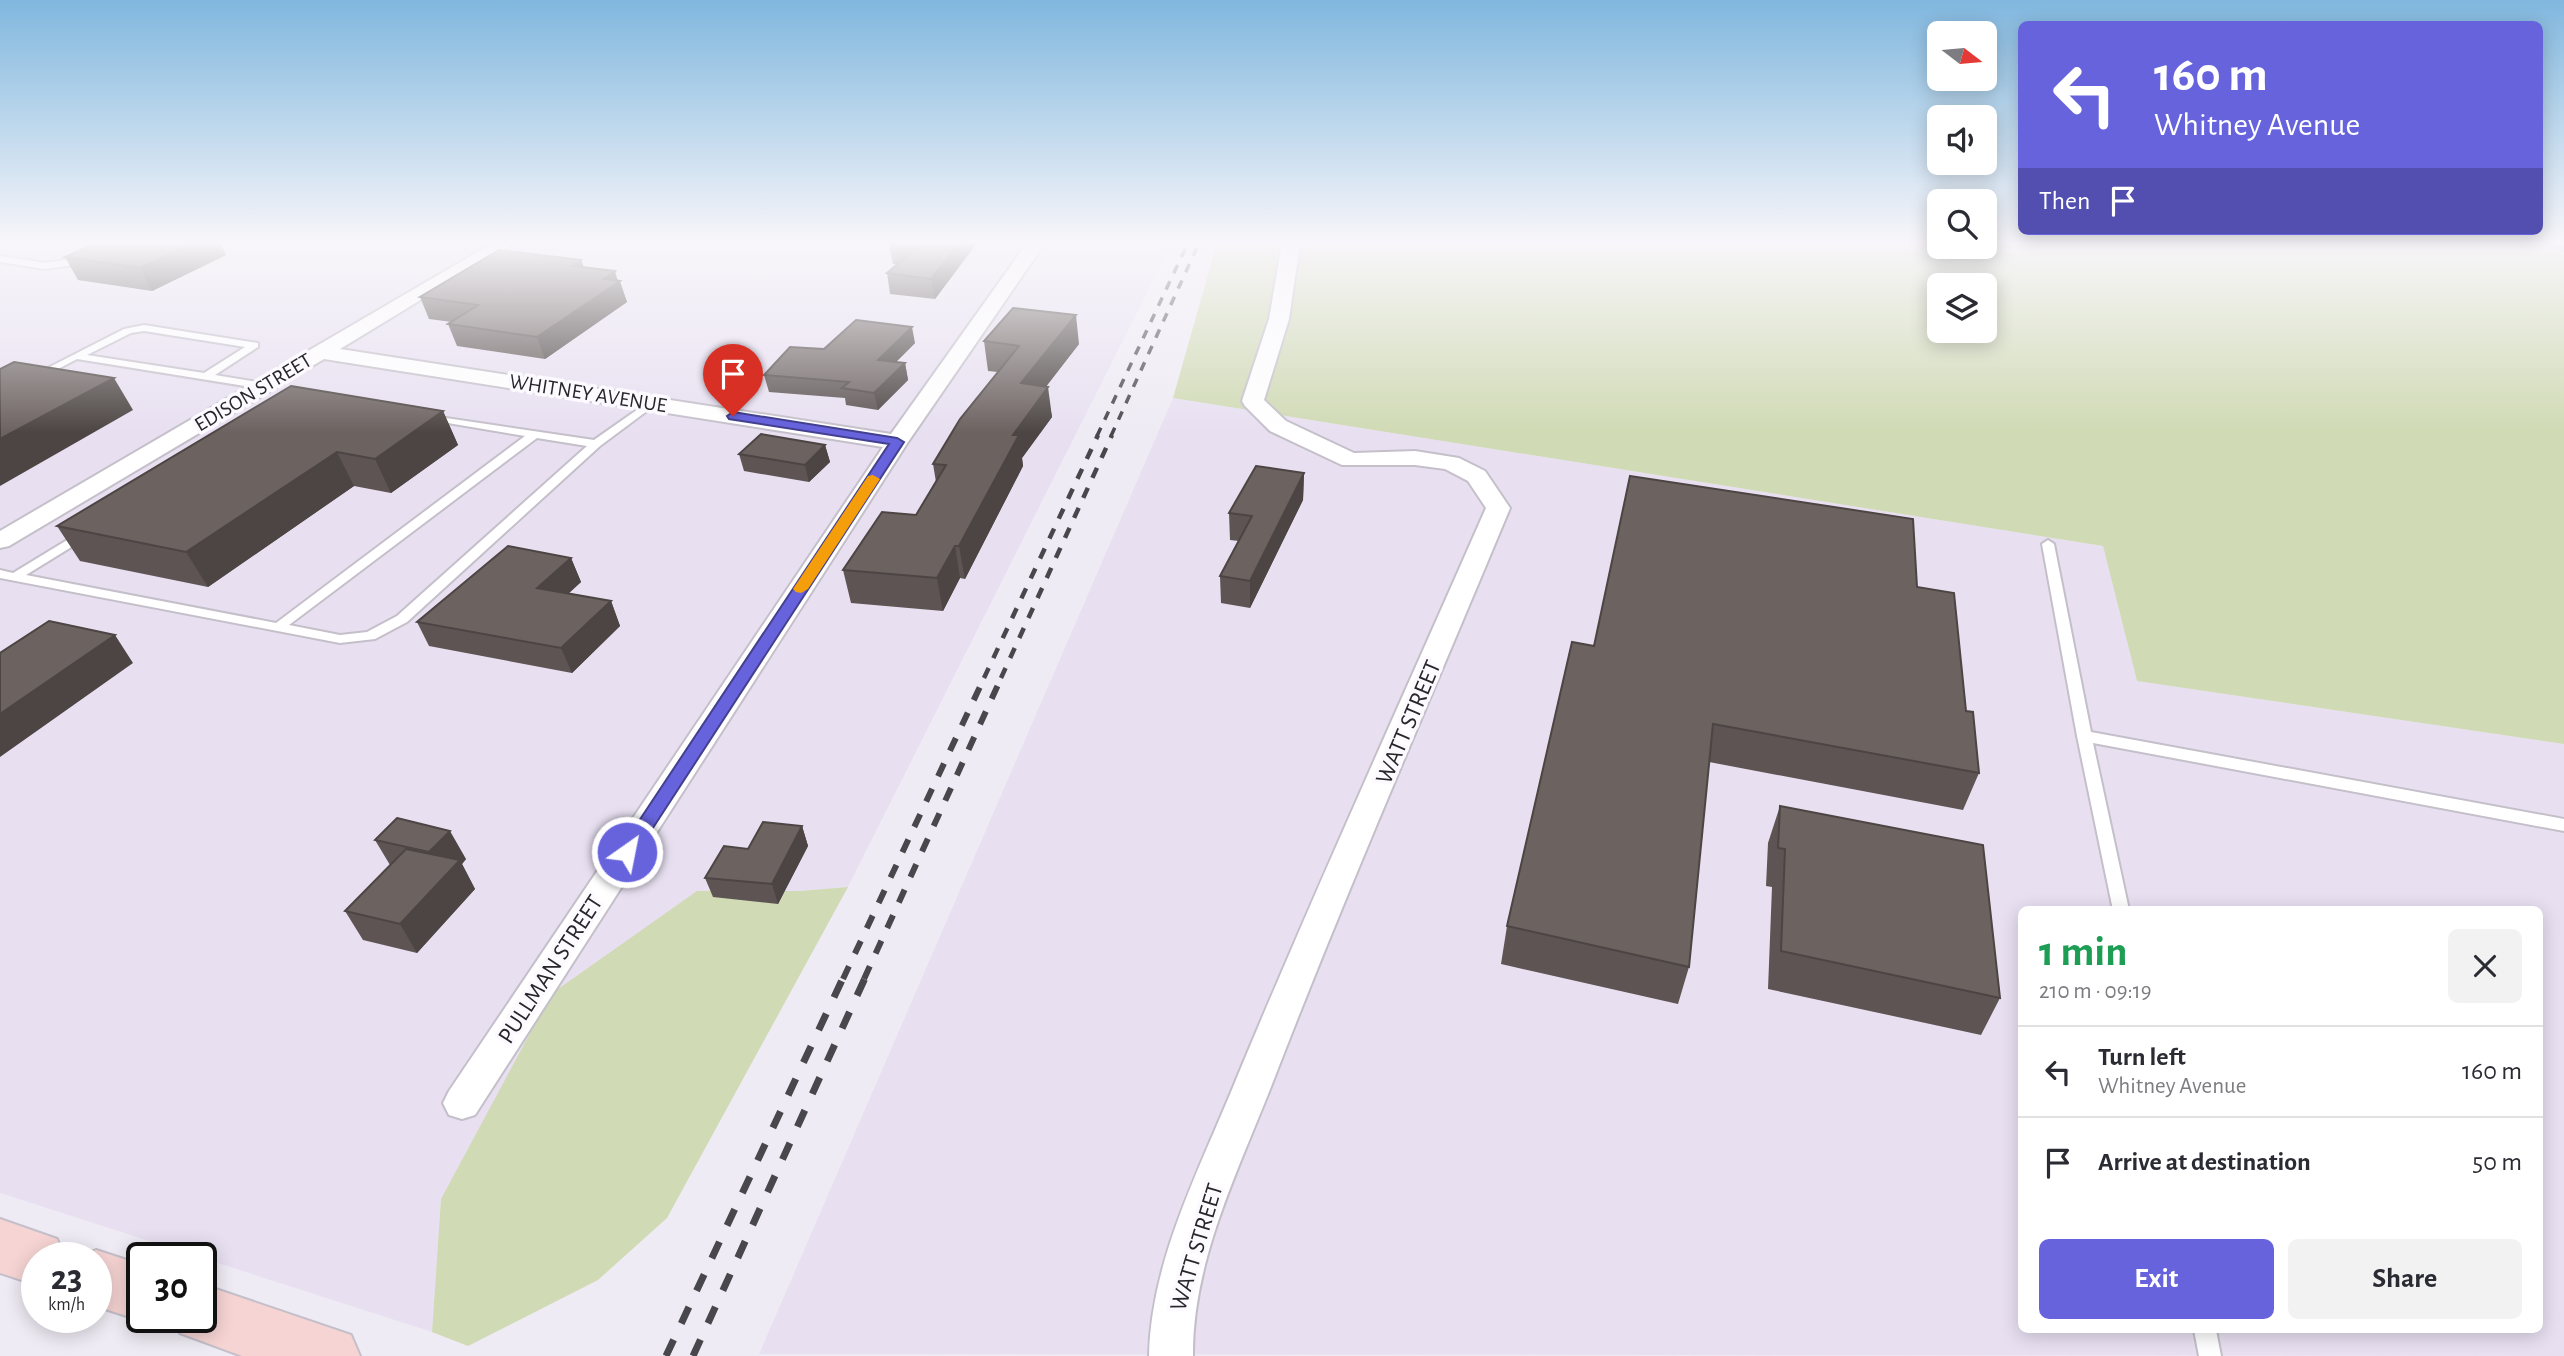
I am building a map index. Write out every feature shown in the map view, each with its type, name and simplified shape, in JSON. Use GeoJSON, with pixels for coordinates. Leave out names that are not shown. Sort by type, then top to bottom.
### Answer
{"type":"FeatureCollection","features":[{"type":"Feature","properties":{"kind":"main road"},"geometry":{"type":"LineString","coordinates":[[0,1246],[21,1253]]}},
{"type":"Feature","properties":{"kind":"main road"},"geometry":{"type":"LineString","coordinates":[[217,1318],[330,1356]]}},
{"type":"Feature","properties":{"kind":"street","name":"EDISON STREET"},"geometry":{"type":"LineString","coordinates":[[0,541],[398,306]]}},
{"type":"Feature","properties":{"kind":"street","name":"PULLMAN STREET"},"geometry":{"type":"LineString","coordinates":[[462,1103],[897,442],[992,306]]}},
{"type":"Feature","properties":{"kind":"street","name":"WATT STREET"},"geometry":{"type":"LineString","coordinates":[[1171,1356],[1179,1289],[1196,1230],[1274,1033],[1498,508],[1477,476],[1451,463],[1415,457],[1350,460],[1278,426],[1253,401],[1281,306]]}},
{"type":"Feature","properties":{"kind":"street","name":"WHITNEY AVENUE"},"geometry":{"type":"LineString","coordinates":[[320,352],[897,442]]}},
{"type":"Feature","properties":{"kind":"lane"},"geometry":{"type":"LineString","coordinates":[[21,384],[128,331],[144,328],[254,345],[205,377]]}},
{"type":"Feature","properties":{"kind":"lane"},"geometry":{"type":"LineString","coordinates":[[76,356],[263,386]]}},
{"type":"Feature","properties":{"kind":"lane"},"geometry":{"type":"LineString","coordinates":[[0,573],[340,639],[370,636],[402,619],[596,444],[651,403]]}},
{"type":"Feature","properties":{"kind":"lane"},"geometry":{"type":"LineString","coordinates":[[424,416],[596,444]]}},
{"type":"Feature","properties":{"kind":"lane"},"geometry":{"type":"LineString","coordinates":[[277,628],[533,435]]}},
{"type":"Feature","properties":{"kind":"lane"},"geometry":{"type":"LineString","coordinates":[[15,577],[96,526]]}},
{"type":"Feature","properties":{"kind":"lane"},"geometry":{"type":"LineString","coordinates":[[2049,544],[2084,736],[2120,906]]}},
{"type":"Feature","properties":{"kind":"lane"},"geometry":{"type":"LineString","coordinates":[[2084,736],[2564,825]]}},
{"type":"Feature","properties":{"kind":"lane"},"geometry":{"type":"LineString","coordinates":[[2206,1333],[2210,1356]]}},
{"type":"Feature","properties":{"kind":"shaded area"},"geometry":{"type":"Polygon","coordinates":[[[0,306],[1140,306],[848,887],[800,891],[441,1199],[432,1332],[217,1263],[217,1242],[152,1242],[0,1193],[0,306]]]}},
{"type":"Feature","properties":{"kind":"shaded area"},"geometry":{"type":"Polygon","coordinates":[[[1173,398],[2103,546],[2137,681],[2564,744],[2564,1356],[759,1354],[1173,398]]]}},
{"type":"Feature","properties":{"kind":"green space"},"geometry":{"type":"Polygon","coordinates":[[[1199,306],[1927,306],[1927,343],[1997,343],[1997,306],[2564,306],[2564,744],[2137,681],[2103,546],[1173,398],[1199,306]]]}},
{"type":"Feature","properties":{"kind":"green space"},"geometry":{"type":"Polygon","coordinates":[[[848,887],[667,1218],[598,1280],[468,1346],[432,1332],[441,1199],[551,994],[697,891],[800,891],[848,887]]]}},
{"type":"Feature","properties":{"kind":"building"},"geometry":{"type":"Polygon","coordinates":[[[476,306],[583,306],[537,337],[448,324],[476,306]]]}},
{"type":"Feature","properties":{"kind":"building"},"geometry":{"type":"Polygon","coordinates":[[[1013,308],[1076,315],[1021,383],[1048,387],[1013,435],[1019,435],[959,546],[955,546],[937,578],[843,570],[882,512],[916,515],[946,465],[933,464],[960,419],[1019,346],[984,341],[1013,308]]]}},
{"type":"Feature","properties":{"kind":"building"},"geometry":{"type":"Polygon","coordinates":[[[856,320],[912,327],[878,360],[905,363],[874,393],[842,388],[849,382],[764,375],[790,347],[824,349],[856,320]]]}},
{"type":"Feature","properties":{"kind":"building"},"geometry":{"type":"Polygon","coordinates":[[[14,362],[114,378],[0,439],[0,369],[14,362]]]}},
{"type":"Feature","properties":{"kind":"building"},"geometry":{"type":"Polygon","coordinates":[[[291,386],[443,411],[375,459],[337,452],[186,552],[57,526],[291,386]]]}},
{"type":"Feature","properties":{"kind":"building"},"geometry":{"type":"Polygon","coordinates":[[[761,434],[825,445],[805,465],[739,454],[761,434]]]}},
{"type":"Feature","properties":{"kind":"building"},"geometry":{"type":"Polygon","coordinates":[[[1256,466],[1304,473],[1250,581],[1220,576],[1252,516],[1229,513],[1256,466]]]}},
{"type":"Feature","properties":{"kind":"building"},"geometry":{"type":"Polygon","coordinates":[[[1630,476],[1913,519],[1917,587],[1954,593],[1966,711],[1973,712],[1979,773],[1713,724],[1689,967],[1507,926],[1572,642],[1594,646],[1630,476]]]}},
{"type":"Feature","properties":{"kind":"building"},"geometry":{"type":"Polygon","coordinates":[[[508,546],[571,558],[537,588],[611,601],[561,648],[417,622],[508,546]]]}},
{"type":"Feature","properties":{"kind":"building"},"geometry":{"type":"Polygon","coordinates":[[[49,621],[115,635],[0,714],[0,653],[49,621]]]}},
{"type":"Feature","properties":{"kind":"building"},"geometry":{"type":"Polygon","coordinates":[[[1780,806],[1983,845],[2000,998],[1781,951],[1785,849],[1778,848],[1780,806]]]}},
{"type":"Feature","properties":{"kind":"building"},"geometry":{"type":"Polygon","coordinates":[[[397,818],[450,831],[429,852],[375,840],[397,818]]]}},
{"type":"Feature","properties":{"kind":"building"},"geometry":{"type":"Polygon","coordinates":[[[763,822],[802,826],[772,884],[705,878],[724,846],[748,849],[763,822]]]}},
{"type":"Feature","properties":{"kind":"building"},"geometry":{"type":"Polygon","coordinates":[[[406,849],[460,860],[400,924],[345,911],[406,849]]]}},
{"type":"Feature","properties":{"kind":"railway"},"geometry":{"type":"LineString","coordinates":[[1097,436],[1158,306]]}},
{"type":"Feature","properties":{"kind":"railway"},"geometry":{"type":"LineString","coordinates":[[1111,436],[1170,306]]}},
{"type":"Feature","properties":{"kind":"railway"},"geometry":{"type":"LineString","coordinates":[[984,678],[1098,435]]}},
{"type":"Feature","properties":{"kind":"railway"},"geometry":{"type":"LineString","coordinates":[[1001,678],[1112,435]]}},
{"type":"Feature","properties":{"kind":"railway"},"geometry":{"type":"LineString","coordinates":[[843,979],[985,676]]}},
{"type":"Feature","properties":{"kind":"railway"},"geometry":{"type":"LineString","coordinates":[[864,979],[1002,676]]}},
{"type":"Feature","properties":{"kind":"railway"},"geometry":{"type":"LineString","coordinates":[[666,1356],[843,978]]}},
{"type":"Feature","properties":{"kind":"railway"},"geometry":{"type":"LineString","coordinates":[[693,1356],[865,978]]}},
{"type":"Feature","properties":{"kind":"slow traffic"},"geometry":{"type":"LineString","coordinates":[[801,589],[873,479]]}},
{"type":"Feature","properties":{"kind":"route"},"geometry":{"type":"LineString","coordinates":[[627,852],[897,442],[733,416]]}}]}
